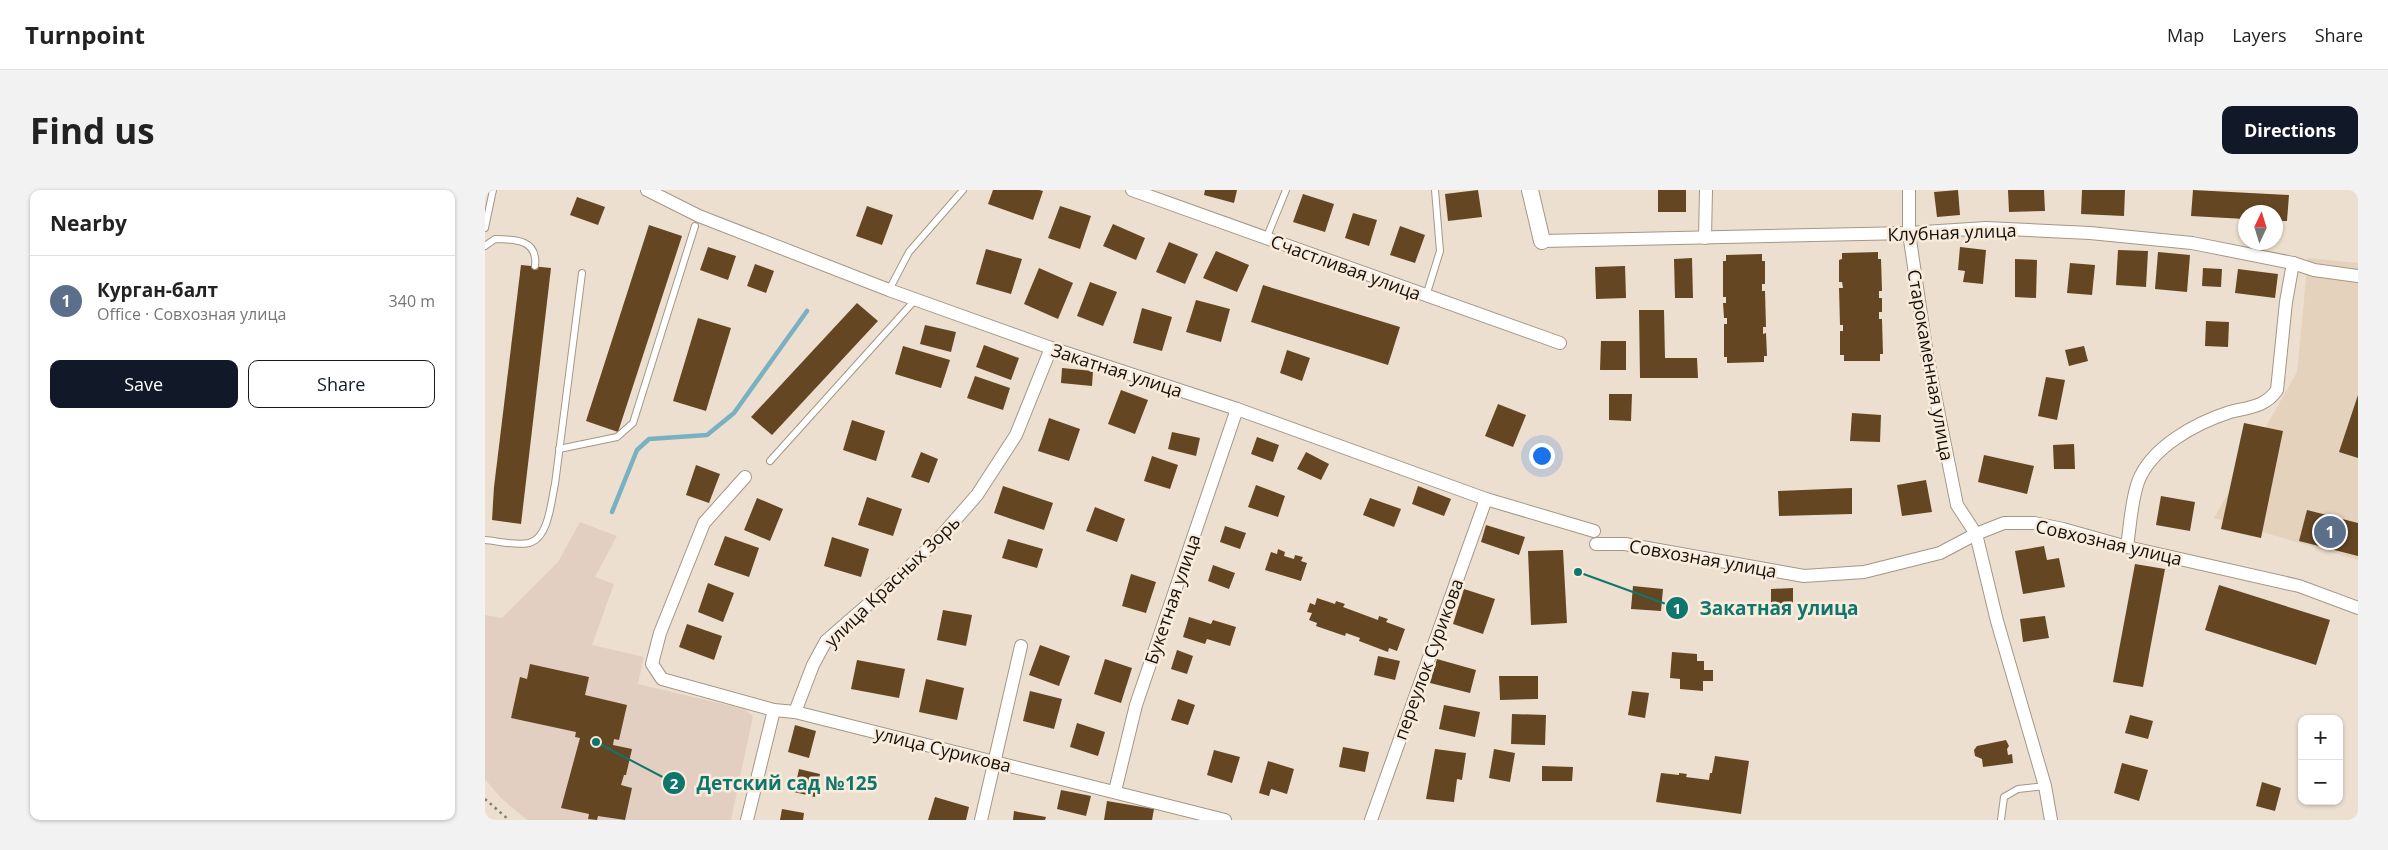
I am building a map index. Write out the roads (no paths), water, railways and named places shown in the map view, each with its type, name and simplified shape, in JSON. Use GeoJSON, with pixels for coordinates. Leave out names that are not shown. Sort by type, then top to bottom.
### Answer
{"type":"FeatureCollection","features":[{"type":"Feature","properties":{"kind":"street","name":"Закатная улица"},"geometry":{"type":"LineString","coordinates":[[647,190],[699,216],[915,300],[1051,348],[1237,409],[1486,499],[1594,531]]}},
{"type":"Feature","properties":{"kind":"street","name":"Счастливая улица"},"geometry":{"type":"LineString","coordinates":[[1132,190],[1560,343]]}},
{"type":"Feature","properties":{"kind":"street"},"geometry":{"type":"LineString","coordinates":[[1530,190],[1542,241]]}},
{"type":"Feature","properties":{"kind":"street"},"geometry":{"type":"LineString","coordinates":[[1705,238],[1707,190]]}},
{"type":"Feature","properties":{"kind":"street","name":"Старокаменная улица"},"geometry":{"type":"LineString","coordinates":[[1909,190],[1909,233],[1927,355],[1957,506],[1976,534]]}},
{"type":"Feature","properties":{"kind":"street","name":"Клубная улица"},"geometry":{"type":"LineString","coordinates":[[1542,241],[1909,233],[1986,228],[2090,233],[2192,243],[2293,263],[2314,270],[2358,276]]}},
{"type":"Feature","properties":{"kind":"street"},"geometry":{"type":"LineString","coordinates":[[2127,547],[2138,483],[2153,457],[2176,438],[2216,418],[2269,401],[2277,390],[2286,302],[2293,263]]}},
{"type":"Feature","properties":{"kind":"street","name":"улица Красных Зорь"},"geometry":{"type":"LineString","coordinates":[[795,712],[813,665],[826,641],[901,575],[942,535],[977,495],[1016,435],[1051,348]]}},
{"type":"Feature","properties":{"kind":"street","name":"Букетная улица"},"geometry":{"type":"LineString","coordinates":[[1115,791],[1136,705],[1237,409]]}},
{"type":"Feature","properties":{"kind":"street","name":"улица Сурикова"},"geometry":{"type":"LineString","coordinates":[[745,477],[704,523],[689,558],[660,633],[652,664],[662,679],[774,710],[795,712],[1225,820]]}},
{"type":"Feature","properties":{"kind":"street","name":"переулок Сурикова"},"geometry":{"type":"LineString","coordinates":[[1371,820],[1486,499]]}},
{"type":"Feature","properties":{"kind":"street","name":"Совхозная улица"},"geometry":{"type":"LineString","coordinates":[[1596,544],[1625,544],[1804,576],[1829,576],[1864,572],[1940,553],[1976,534],[2005,523],[2034,523],[2127,547],[2299,586],[2358,608]]}},
{"type":"Feature","properties":{"kind":"street"},"geometry":{"type":"LineString","coordinates":[[1976,534],[1997,621],[2045,786],[2051,820]]}},
{"type":"Feature","properties":{"kind":"street"},"geometry":{"type":"LineString","coordinates":[[981,820],[1021,646]]}},
{"type":"Feature","properties":{"kind":"street"},"geometry":{"type":"LineString","coordinates":[[747,820],[774,710]]}},
{"type":"Feature","properties":{"kind":"lane"},"geometry":{"type":"LineString","coordinates":[[485,228],[493,190]]}},
{"type":"Feature","properties":{"kind":"lane"},"geometry":{"type":"LineString","coordinates":[[889,290],[909,252],[963,190]]}},
{"type":"Feature","properties":{"kind":"lane"},"geometry":{"type":"LineString","coordinates":[[1266,238],[1286,190]]}},
{"type":"Feature","properties":{"kind":"lane"},"geometry":{"type":"LineString","coordinates":[[1426,296],[1441,251],[1435,190]]}},
{"type":"Feature","properties":{"kind":"lane"},"geometry":{"type":"LineString","coordinates":[[559,449],[617,437],[633,423],[695,226]]}},
{"type":"Feature","properties":{"kind":"lane"},"geometry":{"type":"LineString","coordinates":[[485,246],[495,239],[527,244],[533,249],[536,256],[535,266]]}},
{"type":"Feature","properties":{"kind":"lane"},"geometry":{"type":"LineString","coordinates":[[485,540],[529,543],[541,535],[547,519],[559,449],[582,273]]}},
{"type":"Feature","properties":{"kind":"lane"},"geometry":{"type":"LineString","coordinates":[[770,461],[915,300]]}},
{"type":"Feature","properties":{"kind":"lane"},"geometry":{"type":"LineString","coordinates":[[2001,820],[2004,798],[2017,789],[2045,786]]}},
{"type":"Feature","properties":{"kind":"waterway"},"geometry":{"type":"LineString","coordinates":[[612,512],[637,450],[649,439],[707,435],[734,413],[807,311]]}},
{"type":"Feature","properties":{"kind":"place","name":"Курган-балт"},"geometry":{"type":"Point","coordinates":[2330,532]}},
{"type":"Feature","properties":{"kind":"place","name":"Закатная улица"},"geometry":{"type":"Point","coordinates":[1578,572]}},
{"type":"Feature","properties":{"kind":"place","name":"Детский сад №125"},"geometry":{"type":"Point","coordinates":[596,742]}}]}
